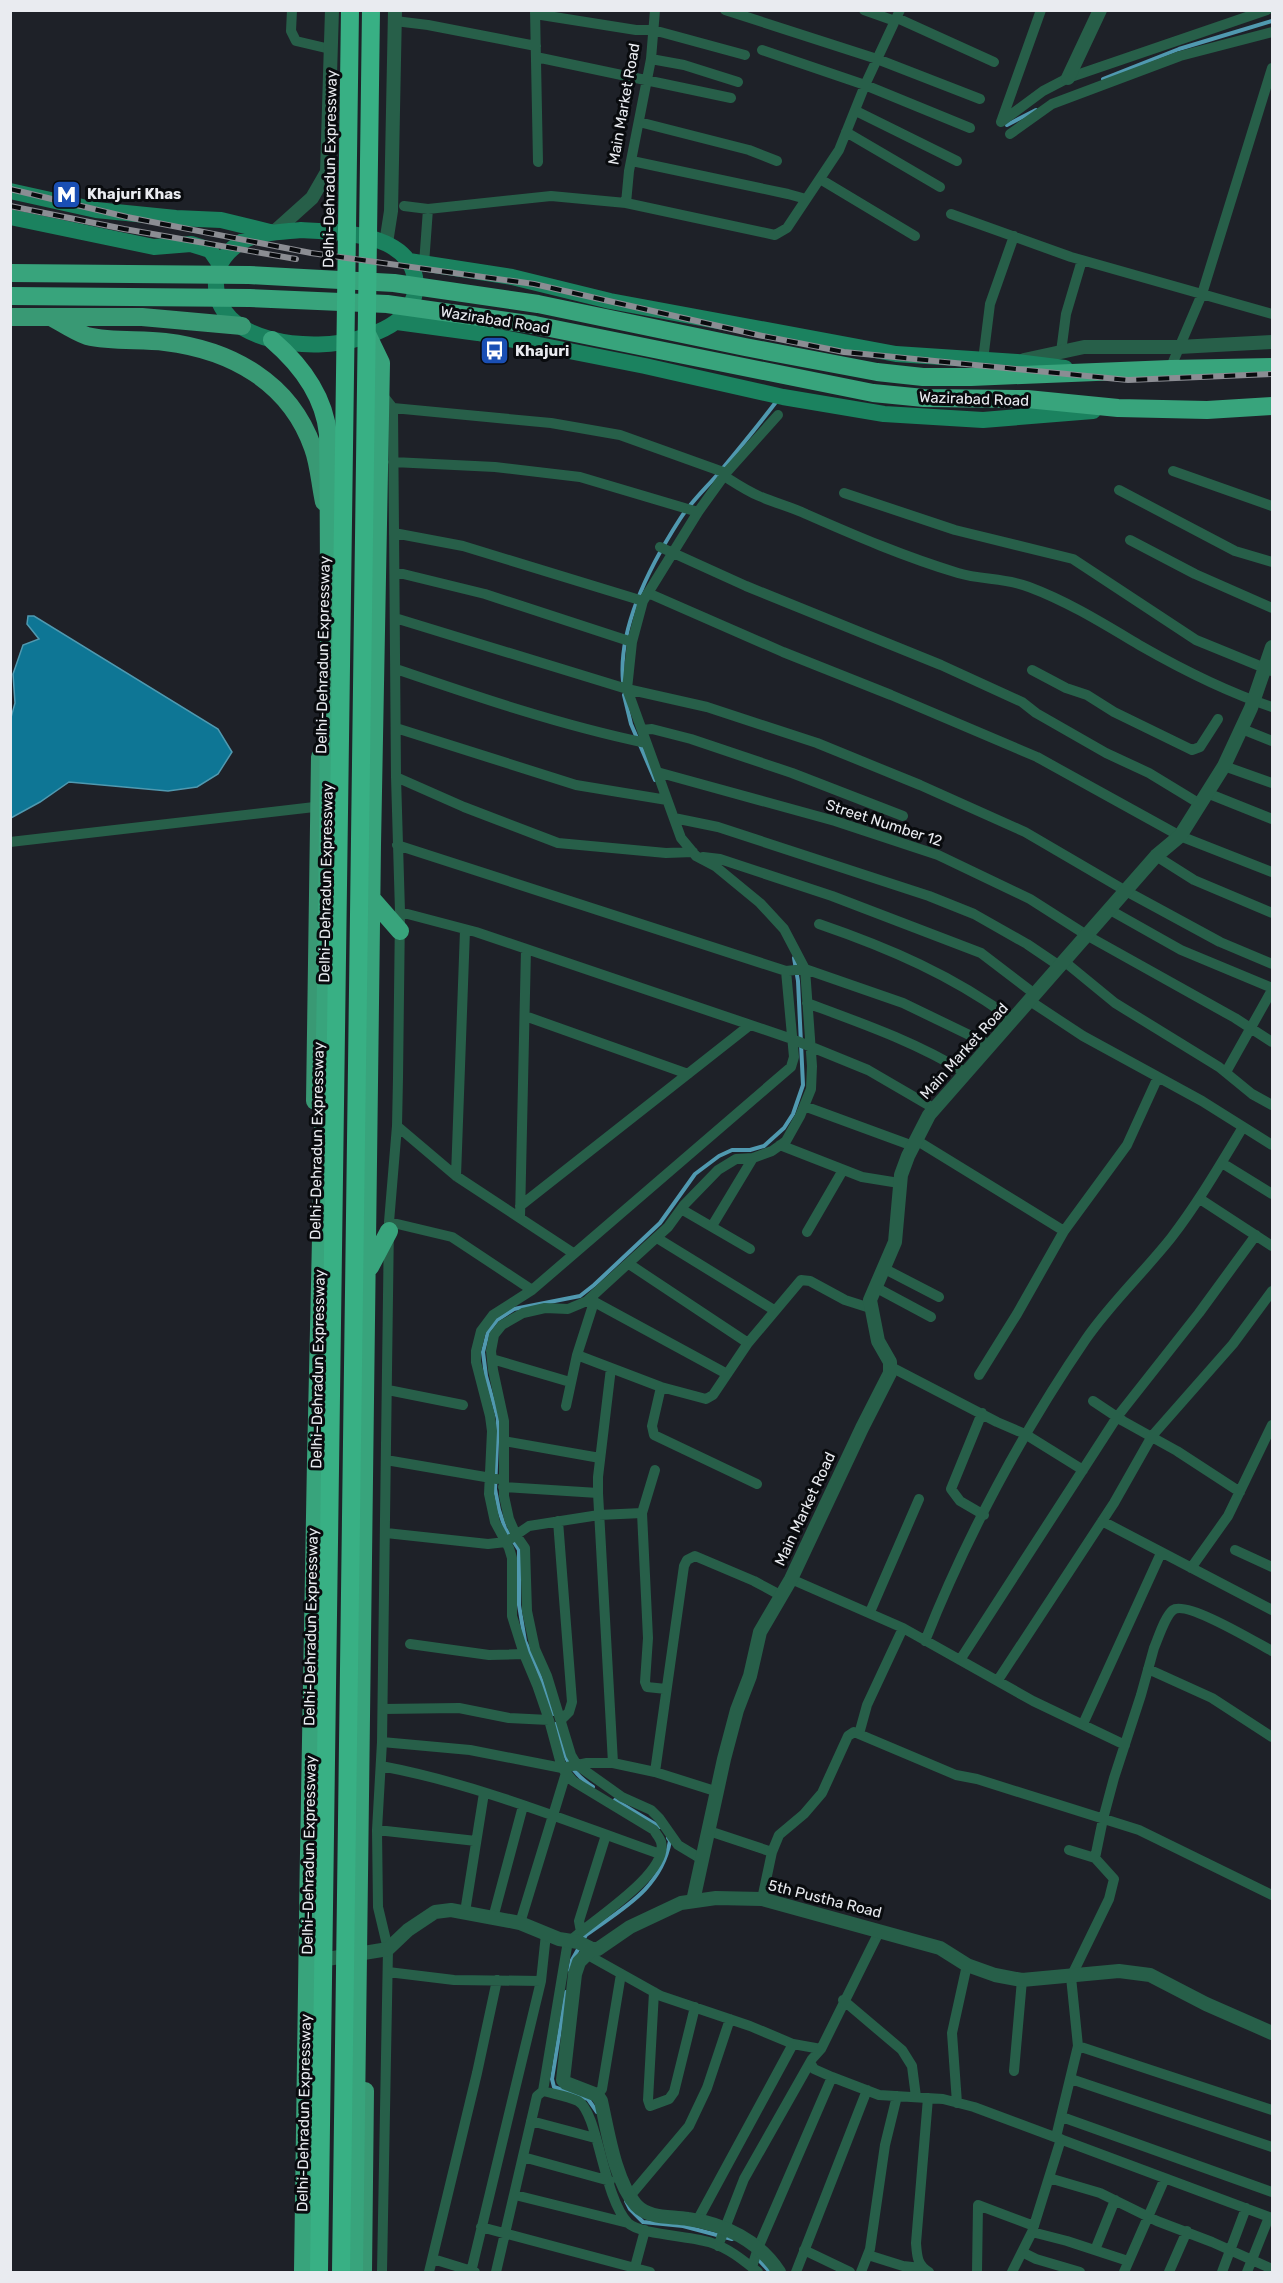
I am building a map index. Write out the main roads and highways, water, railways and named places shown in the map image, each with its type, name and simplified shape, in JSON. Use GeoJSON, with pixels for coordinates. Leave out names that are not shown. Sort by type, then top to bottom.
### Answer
{"type":"FeatureCollection","features":[{"type":"Feature","properties":{"kind":"highway","name":"Delhi-Dehradun Expressway"},"geometry":{"type":"LineString","coordinates":[[319,2272],[350,10]]}},
{"type":"Feature","properties":{"kind":"highway"},"geometry":{"type":"LineString","coordinates":[[341,2272],[371,10]]}},
{"type":"Feature","properties":{"kind":"highway","name":"Wazirabad Road"},"geometry":{"type":"LineString","coordinates":[[10,273],[249,275],[394,283],[538,304],[745,347],[877,372],[923,377],[1272,367]]}},
{"type":"Feature","properties":{"kind":"highway","name":"Wazirabad Road"},"geometry":{"type":"LineString","coordinates":[[10,296],[250,298],[387,304],[536,325],[873,393],[971,399],[1027,399],[1118,408],[1208,410],[1272,406]]}},
{"type":"Feature","properties":{"kind":"highway"},"geometry":{"type":"LineString","coordinates":[[354,2272],[361,1954],[372,899],[381,393],[381,363],[368,336]]}},
{"type":"Feature","properties":{"kind":"highway","name":"Delhi–Dehradun Expressway"},"geometry":{"type":"LineString","coordinates":[[272,340],[304,372],[327,417],[330,603],[324,1116],[303,2272]]}},
{"type":"Feature","properties":{"kind":"highway"},"geometry":{"type":"LineString","coordinates":[[372,899],[400,931]]}},
{"type":"Feature","properties":{"kind":"highway"},"geometry":{"type":"LineString","coordinates":[[368,1271],[389,1227]]}},
{"type":"Feature","properties":{"kind":"highway"},"geometry":{"type":"LineString","coordinates":[[320,1311],[367,1312]]}},
{"type":"Feature","properties":{"kind":"main road"},"geometry":{"type":"LineString","coordinates":[[10,191],[96,210],[221,220],[273,233]]}},
{"type":"Feature","properties":{"kind":"main road"},"geometry":{"type":"LineString","coordinates":[[10,217],[154,247],[192,244],[210,250],[219,263]]}},
{"type":"Feature","properties":{"kind":"main road"},"geometry":{"type":"LineString","coordinates":[[301,230],[330,231],[386,243],[399,250],[417,263],[414,272],[415,294],[405,314],[397,322],[368,336],[350,342],[321,346],[272,340],[242,326],[232,319],[218,299],[215,287],[219,263],[243,241],[273,233],[301,230]]}},
{"type":"Feature","properties":{"kind":"main road","name":"Wazirabad Road"},"geometry":{"type":"LineString","coordinates":[[417,263],[520,279],[622,303],[896,354],[1017,362],[1098,372]]}},
{"type":"Feature","properties":{"kind":"main road"},"geometry":{"type":"LineString","coordinates":[[496,337],[515,334],[530,320],[534,311],[535,299],[532,291],[520,279]]}},
{"type":"Feature","properties":{"kind":"main road"},"geometry":{"type":"LineString","coordinates":[[10,317],[142,317],[242,326]]}},
{"type":"Feature","properties":{"kind":"main road"},"geometry":{"type":"LineString","coordinates":[[51,317],[87,335],[166,342],[206,350],[235,360],[262,377],[279,393],[301,422],[314,449],[324,502],[317,900],[314,1313],[331,1361]]}},
{"type":"Feature","properties":{"kind":"main road","name":"Wazirabad Road"},"geometry":{"type":"LineString","coordinates":[[397,322],[496,337],[645,366],[783,397],[884,414],[983,420],[1118,408]]}},
{"type":"Feature","properties":{"kind":"main road"},"geometry":{"type":"LineString","coordinates":[[361,1954],[365,2091],[363,2272]]}},
{"type":"Feature","properties":{"kind":"water"},"geometry":{"type":"Polygon","coordinates":[[[28,616],[34,616],[218,729],[232,752],[218,774],[197,787],[168,791],[69,782],[11,818],[10,721],[15,703],[13,674],[23,645],[39,639],[27,624],[28,616]]]}},
{"type":"Feature","properties":{"kind":"waterway"},"geometry":{"type":"LineString","coordinates":[[1103,79],[1179,49],[1272,21]]}},
{"type":"Feature","properties":{"kind":"waterway"},"geometry":{"type":"LineString","coordinates":[[1007,125],[1036,110]]}},
{"type":"Feature","properties":{"kind":"waterway"},"geometry":{"type":"LineString","coordinates":[[623,681],[623,660],[631,618],[658,556],[688,507],[776,402]]}},
{"type":"Feature","properties":{"kind":"waterway"},"geometry":{"type":"LineString","coordinates":[[624,695],[631,724],[655,780]]}},
{"type":"Feature","properties":{"kind":"waterway"},"geometry":{"type":"LineString","coordinates":[[553,1714],[525,1641],[519,1605],[519,1550],[505,1528],[495,1489],[498,1419],[486,1376],[483,1352],[488,1332],[497,1320],[514,1309],[580,1296],[660,1223],[695,1174],[719,1156],[732,1150],[750,1150],[764,1146],[784,1128],[793,1114],[803,1085],[798,981],[794,958]]}},
{"type":"Feature","properties":{"kind":"waterway"},"geometry":{"type":"LineString","coordinates":[[556,1724],[567,1760],[577,1774],[593,1787]]}},
{"type":"Feature","properties":{"kind":"waterway"},"geometry":{"type":"LineString","coordinates":[[615,1800],[660,1827]]}},
{"type":"Feature","properties":{"kind":"waterway"},"geometry":{"type":"LineString","coordinates":[[583,1940],[586,1935],[626,1906],[649,1885],[665,1858],[670,1841],[668,1838]]}},
{"type":"Feature","properties":{"kind":"waterway"},"geometry":{"type":"LineString","coordinates":[[570,1970],[572,1960],[580,1946]]}},
{"type":"Feature","properties":{"kind":"waterway"},"geometry":{"type":"LineString","coordinates":[[566,1992],[552,2079],[554,2087],[588,2099],[597,2112]]}},
{"type":"Feature","properties":{"kind":"waterway"},"geometry":{"type":"LineString","coordinates":[[626,2201],[630,2209],[643,2222],[683,2226],[732,2239]]}},
{"type":"Feature","properties":{"kind":"waterway"},"geometry":{"type":"LineString","coordinates":[[757,2258],[770,2272]]}},
{"type":"Feature","properties":{"kind":"railway"},"geometry":{"type":"LineString","coordinates":[[10,189],[127,217],[311,253],[534,284],[758,335],[844,352],[1128,380],[1272,374]]}},
{"type":"Feature","properties":{"kind":"railway"},"geometry":{"type":"LineString","coordinates":[[10,206],[124,229],[296,259]]}},
{"type":"Feature","properties":{"kind":"place","name":"Khajuri Khas"},"geometry":{"type":"Point","coordinates":[66,194]}},
{"type":"Feature","properties":{"kind":"place","name":"Khajuri"},"geometry":{"type":"Point","coordinates":[494,351]}}]}
